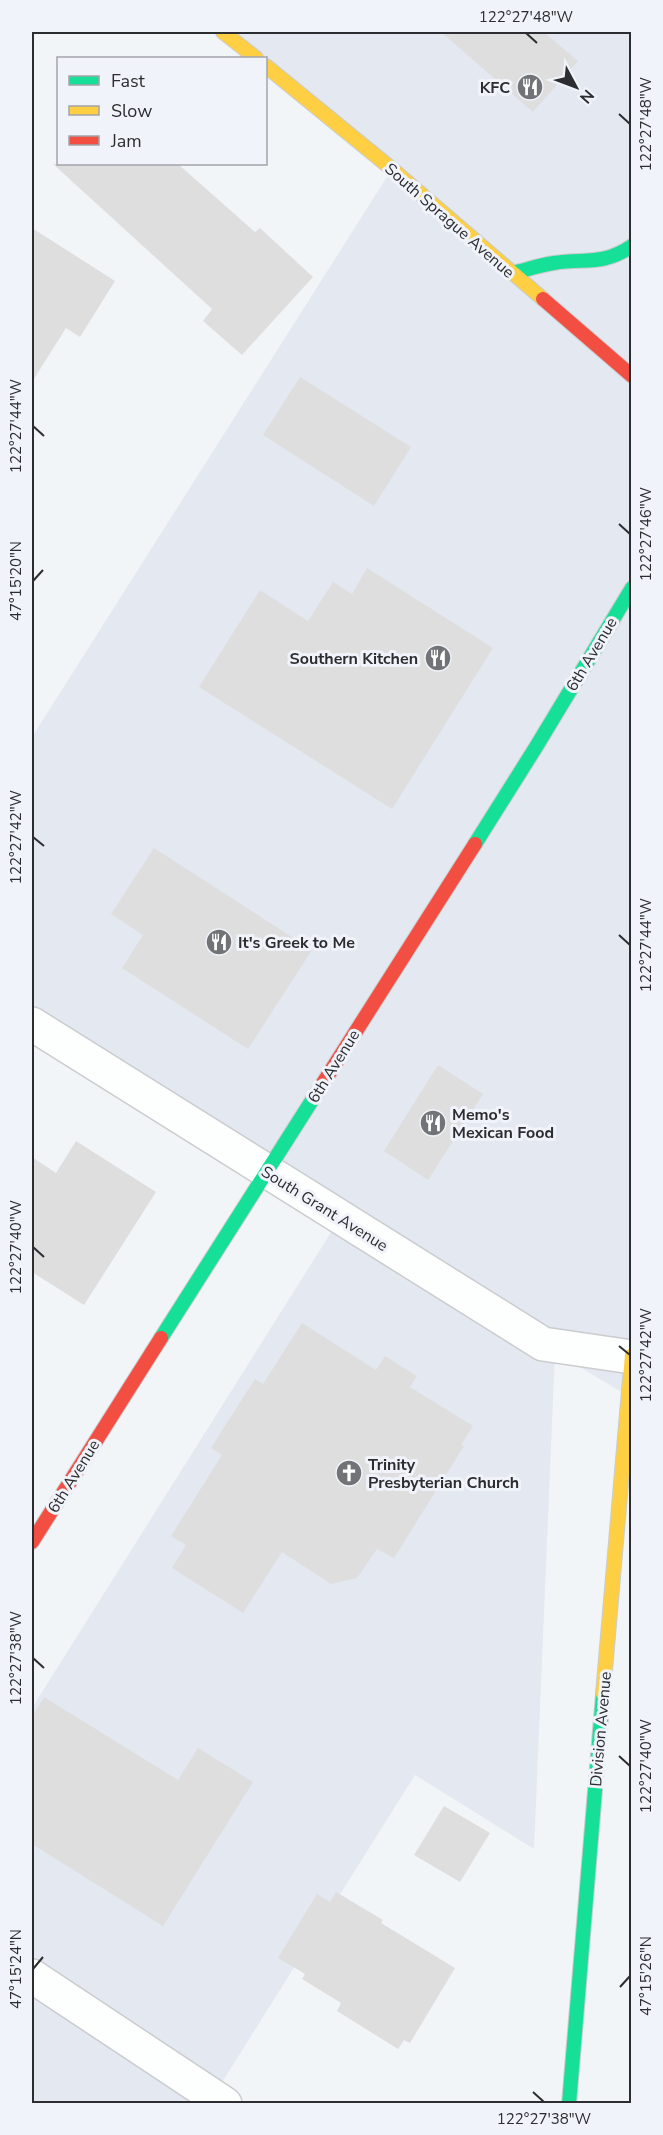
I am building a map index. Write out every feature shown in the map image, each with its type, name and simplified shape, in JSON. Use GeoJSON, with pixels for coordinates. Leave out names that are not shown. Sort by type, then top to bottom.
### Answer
{"type":"FeatureCollection","features":[{"type":"Feature","properties":{"kind":"main road"},"geometry":{"type":"LineString","coordinates":[[223,32],[255,57]]}},
{"type":"Feature","properties":{"kind":"main road","name":"South Sprague Avenue"},"geometry":{"type":"LineString","coordinates":[[267,67],[392,169],[632,376]]}},
{"type":"Feature","properties":{"kind":"main road"},"geometry":{"type":"LineString","coordinates":[[512,273],[555,263],[593,262],[620,254],[632,246]]}},
{"type":"Feature","properties":{"kind":"main road","name":"6th Avenue"},"geometry":{"type":"LineString","coordinates":[[32,1542],[536,747],[632,588]]}},
{"type":"Feature","properties":{"kind":"main road","name":"Division Avenue"},"geometry":{"type":"LineString","coordinates":[[569,2103],[631,1356]]}},
{"type":"Feature","properties":{"kind":"street","name":"South Grant Avenue"},"geometry":{"type":"LineString","coordinates":[[32,1024],[543,1344],[631,1356]]}},
{"type":"Feature","properties":{"kind":"street"},"geometry":{"type":"LineString","coordinates":[[32,1976],[225,2103]]}},
{"type":"Feature","properties":{"kind":"shaded area"},"geometry":{"type":"Polygon","coordinates":[[[223,32],[631,32],[631,1394],[628,1396],[555,1352],[534,1849],[415,1775],[209,2103],[32,2103],[32,1708],[340,1218],[32,1024],[32,737],[392,169],[267,68],[267,57],[254,57],[223,32]]]}},
{"type":"Feature","properties":{"kind":"building","name":"KFC"},"geometry":{"type":"Polygon","coordinates":[[[441,32],[544,32],[578,61],[533,112],[441,32]]]}},
{"type":"Feature","properties":{"kind":"building"},"geometry":{"type":"Polygon","coordinates":[[[53,164],[179,165],[255,232],[260,228],[313,277],[242,355],[203,321],[212,309],[53,164]]]}},
{"type":"Feature","properties":{"kind":"building"},"geometry":{"type":"Polygon","coordinates":[[[32,228],[115,281],[80,337],[66,328],[32,382],[32,228]]]}},
{"type":"Feature","properties":{"kind":"building"},"geometry":{"type":"Polygon","coordinates":[[[300,377],[411,447],[374,506],[263,435],[300,377]]]}},
{"type":"Feature","properties":{"kind":"building"},"geometry":{"type":"Polygon","coordinates":[[[367,568],[493,648],[392,809],[199,687],[260,590],[308,621],[333,582],[352,594],[367,568]]]}},
{"type":"Feature","properties":{"kind":"building","name":"It's Greek to Me"},"geometry":{"type":"Polygon","coordinates":[[[154,848],[312,950],[248,1049],[122,968],[143,935],[111,914],[154,848]]]}},
{"type":"Feature","properties":{"kind":"building","name":"Memo's Mexican Food"},"geometry":{"type":"Polygon","coordinates":[[[438,1065],[483,1094],[428,1180],[384,1151],[438,1065]]]}},
{"type":"Feature","properties":{"kind":"building"},"geometry":{"type":"Polygon","coordinates":[[[76,1141],[156,1192],[84,1305],[32,1272],[32,1157],[56,1173],[76,1141]]]}},
{"type":"Feature","properties":{"kind":"building","name":"Trinity Presbyterian Church"},"geometry":{"type":"Polygon","coordinates":[[[302,1323],[376,1370],[385,1356],[417,1376],[410,1387],[473,1426],[461,1445],[464,1446],[394,1558],[377,1549],[357,1578],[331,1584],[282,1552],[243,1613],[172,1568],[186,1545],[171,1536],[222,1455],[211,1448],[255,1379],[263,1384],[302,1323]]]}},
{"type":"Feature","properties":{"kind":"building"},"geometry":{"type":"Polygon","coordinates":[[[44,1697],[178,1780],[198,1748],[253,1782],[163,1926],[32,1844],[32,1717],[44,1697]]]}},
{"type":"Feature","properties":{"kind":"building"},"geometry":{"type":"Polygon","coordinates":[[[444,1806],[490,1833],[460,1882],[414,1855],[444,1806]]]}},
{"type":"Feature","properties":{"kind":"building"},"geometry":{"type":"Polygon","coordinates":[[[336,1892],[383,1920],[381,1923],[455,1968],[410,2043],[404,2040],[398,2049],[337,2011],[341,2003],[302,1979],[305,1974],[278,1958],[317,1894],[330,1902],[336,1892]]]}},
{"type":"Feature","properties":{"kind":"traffic: fast"},"geometry":{"type":"LineString","coordinates":[[512,273],[554,263],[603,259],[632,246]]}},
{"type":"Feature","properties":{"kind":"traffic: fast"},"geometry":{"type":"LineString","coordinates":[[475,844],[632,588]]}},
{"type":"Feature","properties":{"kind":"traffic: fast"},"geometry":{"type":"LineString","coordinates":[[161,1338],[318,1091]]}},
{"type":"Feature","properties":{"kind":"traffic: fast"},"geometry":{"type":"LineString","coordinates":[[569,2104],[603,1694]]}},
{"type":"Feature","properties":{"kind":"traffic: slow"},"geometry":{"type":"LineString","coordinates":[[223,32],[255,57]]}},
{"type":"Feature","properties":{"kind":"traffic: slow"},"geometry":{"type":"LineString","coordinates":[[267,67],[392,169],[543,299]]}},
{"type":"Feature","properties":{"kind":"traffic: slow"},"geometry":{"type":"LineString","coordinates":[[603,1694],[632,1355]]}},
{"type":"Feature","properties":{"kind":"traffic: jam"},"geometry":{"type":"LineString","coordinates":[[543,299],[632,376]]}},
{"type":"Feature","properties":{"kind":"traffic: jam"},"geometry":{"type":"LineString","coordinates":[[318,1091],[475,844]]}},
{"type":"Feature","properties":{"kind":"traffic: jam"},"geometry":{"type":"LineString","coordinates":[[32,1542],[161,1338]]}},
{"type":"Feature","properties":{"kind":"place","name":"KFC"},"geometry":{"type":"Point","coordinates":[530,87]}},
{"type":"Feature","properties":{"kind":"place","name":"Southern Kitchen"},"geometry":{"type":"Point","coordinates":[438,658]}},
{"type":"Feature","properties":{"kind":"place","name":"It's Greek to Me"},"geometry":{"type":"Point","coordinates":[219,942]}},
{"type":"Feature","properties":{"kind":"place","name":"Memo's Mexican Food"},"geometry":{"type":"Point","coordinates":[433,1123]}},
{"type":"Feature","properties":{"kind":"place","name":"Trinity Presbyterian Church"},"geometry":{"type":"Point","coordinates":[349,1473]}}]}
